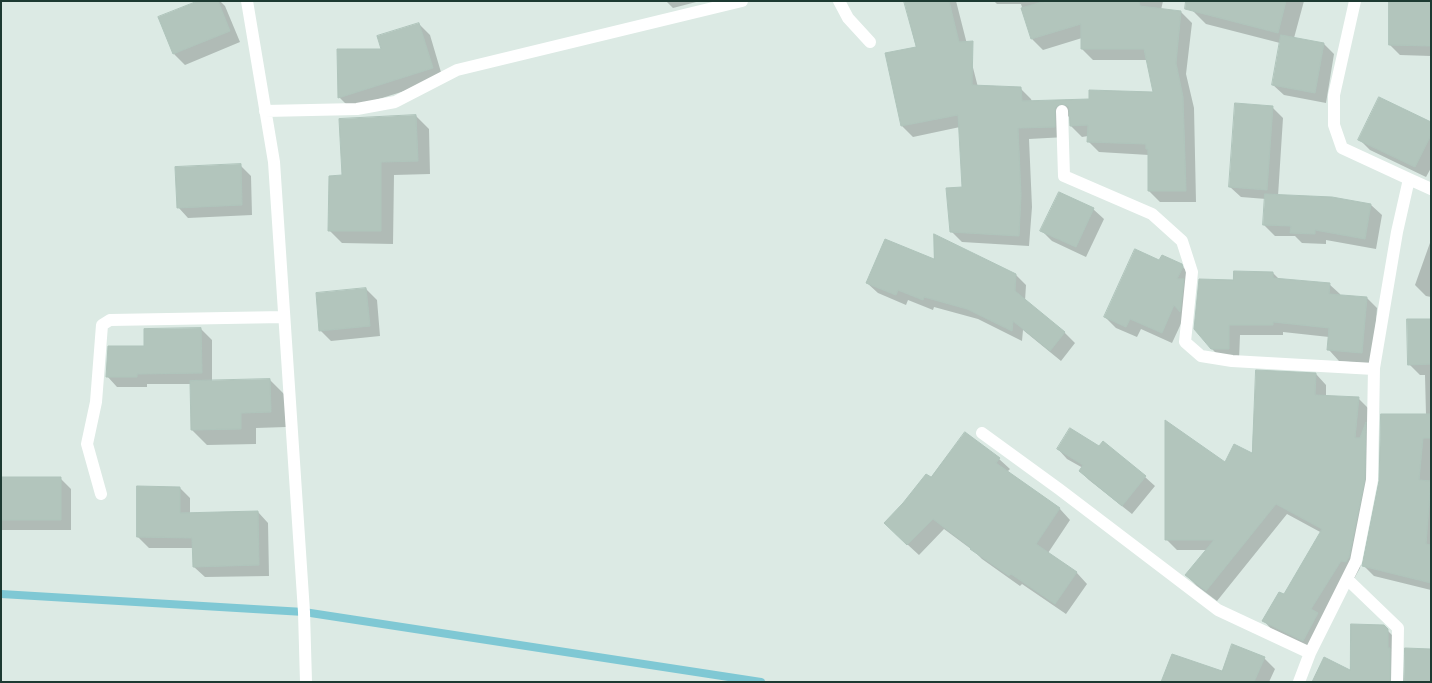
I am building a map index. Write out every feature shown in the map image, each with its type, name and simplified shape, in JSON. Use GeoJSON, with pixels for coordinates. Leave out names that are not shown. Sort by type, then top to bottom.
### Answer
{"type":"FeatureCollection","features":[{"type":"Feature","properties":{"kind":"street"},"geometry":{"type":"LineString","coordinates":[[247,1],[274,162],[304,612],[306,682]]}},
{"type":"Feature","properties":{"kind":"street"},"geometry":{"type":"LineString","coordinates":[[265,111],[357,109],[395,102],[457,70],[742,1]]}},
{"type":"Feature","properties":{"kind":"street"},"geometry":{"type":"LineString","coordinates":[[839,1],[848,18],[870,42]]}},
{"type":"Feature","properties":{"kind":"street"},"geometry":{"type":"LineString","coordinates":[[1355,1],[1334,95],[1334,125],[1342,148],[1431,189]]}},
{"type":"Feature","properties":{"kind":"street"},"geometry":{"type":"LineString","coordinates":[[1062,111],[1064,176],[1152,214],[1182,241],[1192,272],[1185,342],[1201,356],[1232,361],[1374,369]]}},
{"type":"Feature","properties":{"kind":"street"},"geometry":{"type":"LineString","coordinates":[[1299,682],[1310,653],[1356,561],[1372,480],[1374,369],[1397,232],[1409,179]]}},
{"type":"Feature","properties":{"kind":"street"},"geometry":{"type":"LineString","coordinates":[[101,494],[87,444],[96,402],[102,325],[110,320],[284,317]]}},
{"type":"Feature","properties":{"kind":"street"},"geometry":{"type":"LineString","coordinates":[[982,433],[1059,489],[1218,610],[1310,653]]}},
{"type":"Feature","properties":{"kind":"street"},"geometry":{"type":"LineString","coordinates":[[1347,579],[1398,628],[1397,682]]}},
{"type":"Feature","properties":{"kind":"building"},"geometry":{"type":"Polygon","coordinates":[[[198,1],[218,1],[230,31],[173,54],[158,17],[198,1]]]}},
{"type":"Feature","properties":{"kind":"building"},"geometry":{"type":"Polygon","coordinates":[[[904,1],[949,1],[959,42],[973,41],[972,85],[1021,87],[1022,101],[1089,99],[1089,90],[1153,92],[1144,49],[1081,49],[1081,24],[1031,39],[1021,8],[1046,1],[1139,1],[1140,6],[1181,11],[1176,63],[1183,97],[1186,191],[1148,191],[1148,149],[1146,149],[1146,144],[1087,142],[1088,125],[1070,126],[1069,107],[1061,104],[1055,108],[1055,127],[1018,128],[1021,195],[1019,236],[950,232],[946,188],[962,187],[958,115],[901,126],[885,53],[916,47],[904,1]]]}},
{"type":"Feature","properties":{"kind":"building"},"geometry":{"type":"Polygon","coordinates":[[[1186,1],[1286,1],[1278,33],[1185,9],[1186,1]]]}},
{"type":"Feature","properties":{"kind":"building"},"geometry":{"type":"Polygon","coordinates":[[[1389,1],[1431,1],[1431,46],[1389,45],[1389,1]]]}},
{"type":"Feature","properties":{"kind":"building"},"geometry":{"type":"Polygon","coordinates":[[[419,23],[433,68],[338,98],[337,49],[381,49],[377,36],[419,23]]]}},
{"type":"Feature","properties":{"kind":"building"},"geometry":{"type":"Polygon","coordinates":[[[1281,35],[1324,43],[1315,93],[1272,85],[1281,35]]]}},
{"type":"Feature","properties":{"kind":"building"},"geometry":{"type":"Polygon","coordinates":[[[1379,97],[1431,122],[1431,135],[1415,167],[1358,140],[1379,97]]]}},
{"type":"Feature","properties":{"kind":"building"},"geometry":{"type":"Polygon","coordinates":[[[1235,103],[1273,106],[1267,190],[1229,187],[1235,103]]]}},
{"type":"Feature","properties":{"kind":"building"},"geometry":{"type":"Polygon","coordinates":[[[416,115],[418,161],[381,162],[381,231],[328,231],[329,176],[342,175],[339,119],[416,115]]]}},
{"type":"Feature","properties":{"kind":"building"},"geometry":{"type":"Polygon","coordinates":[[[241,164],[242,205],[177,208],[175,167],[241,164]]]}},
{"type":"Feature","properties":{"kind":"building"},"geometry":{"type":"Polygon","coordinates":[[[1059,192],[1094,208],[1076,247],[1040,231],[1059,192]]]}},
{"type":"Feature","properties":{"kind":"building"},"geometry":{"type":"Polygon","coordinates":[[[1265,194],[1332,197],[1371,204],[1365,239],[1315,230],[1315,234],[1290,233],[1291,226],[1263,225],[1265,194]]]}},
{"type":"Feature","properties":{"kind":"building"},"geometry":{"type":"Polygon","coordinates":[[[934,234],[1016,274],[1015,291],[1065,332],[1050,351],[1013,321],[1012,331],[967,309],[924,297],[923,300],[898,290],[896,295],[866,283],[885,239],[934,259],[934,234]]]}},
{"type":"Feature","properties":{"kind":"building"},"geometry":{"type":"Polygon","coordinates":[[[1135,249],[1159,260],[1162,255],[1182,264],[1183,267],[1177,279],[1184,279],[1180,312],[1174,305],[1162,333],[1130,319],[1126,327],[1104,317],[1135,249]]]}},
{"type":"Feature","properties":{"kind":"building"},"geometry":{"type":"Polygon","coordinates":[[[1234,271],[1273,272],[1273,278],[1330,283],[1329,294],[1367,297],[1362,353],[1327,350],[1329,328],[1273,322],[1273,325],[1229,325],[1229,349],[1211,349],[1194,329],[1199,279],[1233,280],[1234,271]]]}},
{"type":"Feature","properties":{"kind":"building"},"geometry":{"type":"Polygon","coordinates":[[[366,288],[370,326],[319,331],[316,293],[366,288]]]}},
{"type":"Feature","properties":{"kind":"building"},"geometry":{"type":"Polygon","coordinates":[[[1407,319],[1431,319],[1431,364],[1408,365],[1407,319]]]}},
{"type":"Feature","properties":{"kind":"building"},"geometry":{"type":"Polygon","coordinates":[[[201,328],[202,373],[137,374],[137,377],[106,377],[108,346],[144,346],[144,329],[201,328]]]}},
{"type":"Feature","properties":{"kind":"building"},"geometry":{"type":"Polygon","coordinates":[[[1256,370],[1316,373],[1315,395],[1359,397],[1355,438],[1360,438],[1366,422],[1365,479],[1349,557],[1346,562],[1341,561],[1311,609],[1318,613],[1303,641],[1262,621],[1279,592],[1284,594],[1322,529],[1276,504],[1206,591],[1185,575],[1214,540],[1165,540],[1165,420],[1225,462],[1234,444],[1252,453],[1256,370]]]}},
{"type":"Feature","properties":{"kind":"building"},"geometry":{"type":"Polygon","coordinates":[[[270,379],[271,412],[241,413],[241,429],[191,430],[190,381],[270,379]]]}},
{"type":"Feature","properties":{"kind":"building"},"geometry":{"type":"Polygon","coordinates":[[[1381,414],[1431,414],[1431,438],[1423,438],[1419,480],[1431,481],[1426,544],[1431,545],[1431,583],[1362,566],[1379,481],[1381,414]]]}},
{"type":"Feature","properties":{"kind":"building"},"geometry":{"type":"Polygon","coordinates":[[[1070,428],[1099,446],[1103,441],[1146,476],[1122,506],[1079,471],[1083,465],[1057,449],[1070,428]]]}},
{"type":"Feature","properties":{"kind":"building"},"geometry":{"type":"Polygon","coordinates":[[[965,432],[1000,458],[996,463],[1060,508],[1036,544],[1077,572],[1055,604],[1011,574],[1009,576],[970,549],[971,548],[933,519],[907,545],[884,523],[903,503],[926,474],[931,477],[965,432]]]}},
{"type":"Feature","properties":{"kind":"building"},"geometry":{"type":"Polygon","coordinates":[[[1,477],[61,477],[61,520],[1,520],[1,477]]]}},
{"type":"Feature","properties":{"kind":"building"},"geometry":{"type":"Polygon","coordinates":[[[137,486],[180,487],[180,513],[258,511],[259,565],[193,567],[192,538],[137,537],[137,486]]]}},
{"type":"Feature","properties":{"kind":"building"},"geometry":{"type":"Polygon","coordinates":[[[1351,624],[1384,625],[1388,629],[1388,648],[1390,648],[1390,682],[1312,682],[1324,657],[1350,670],[1351,624]]]}},
{"type":"Feature","properties":{"kind":"building"},"geometry":{"type":"Polygon","coordinates":[[[1232,644],[1265,657],[1254,682],[1161,682],[1172,654],[1222,671],[1232,644]]]}},
{"type":"Feature","properties":{"kind":"building"},"geometry":{"type":"Polygon","coordinates":[[[1405,648],[1431,649],[1431,682],[1404,682],[1405,648]]]}},
{"type":"Feature","properties":{"kind":"waterway"},"geometry":{"type":"LineString","coordinates":[[1,594],[304,612],[761,682]]}}]}
